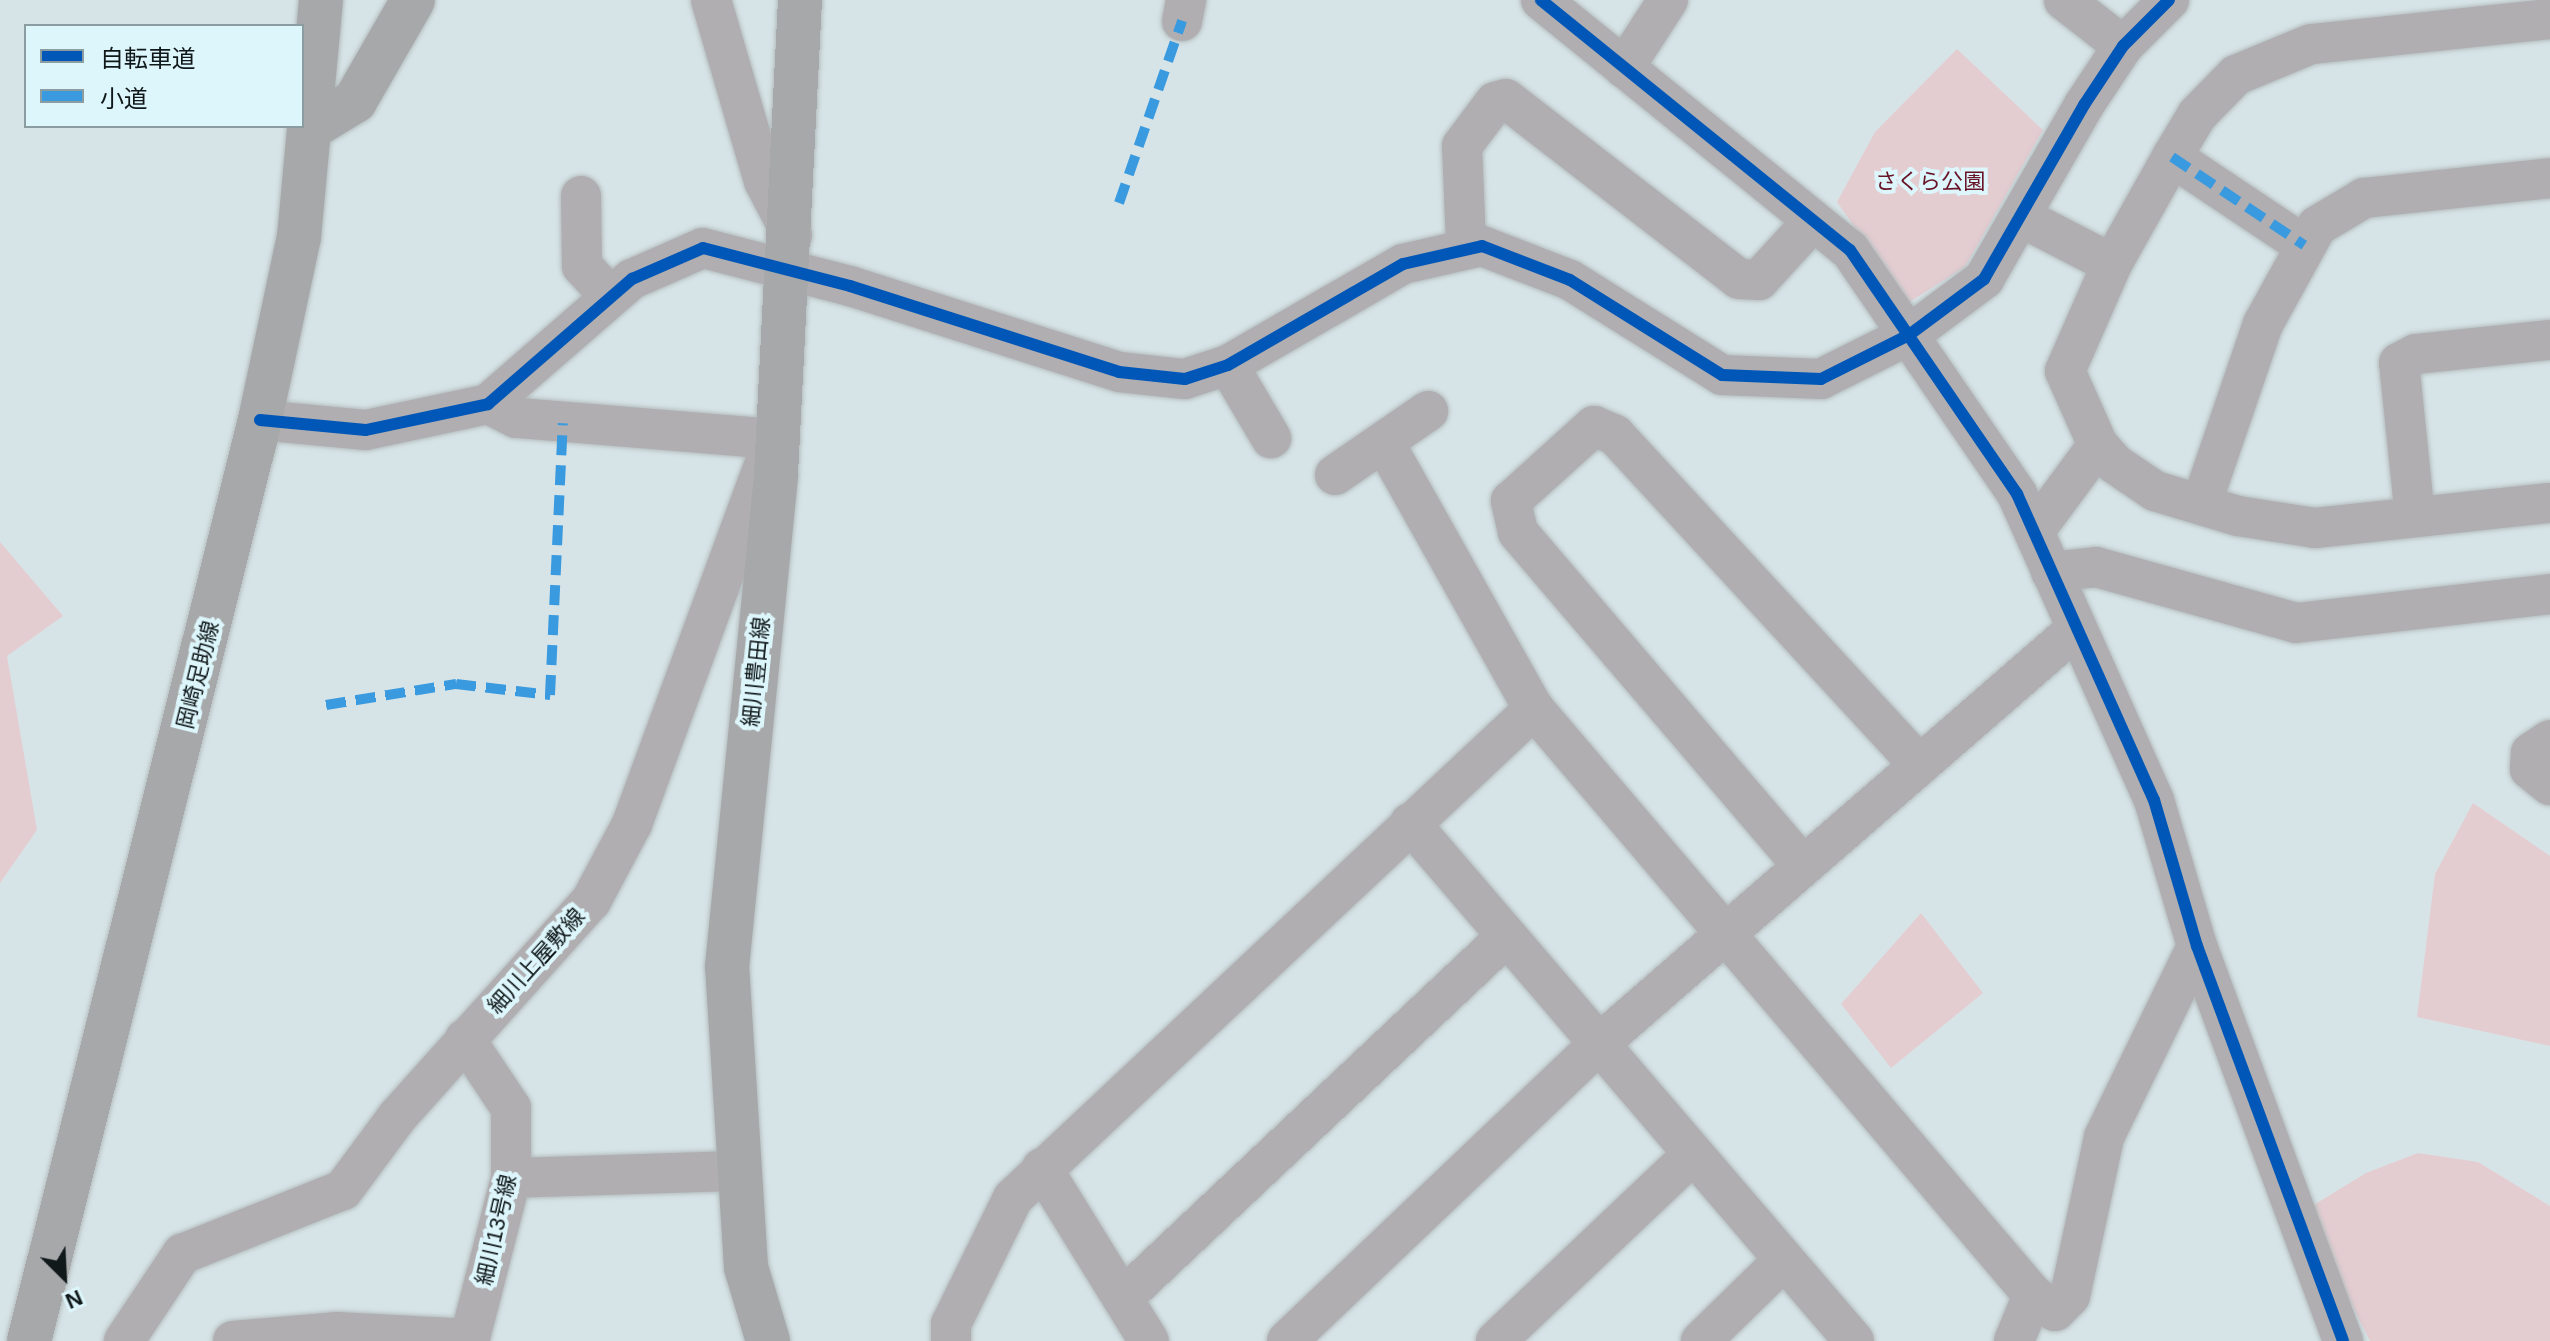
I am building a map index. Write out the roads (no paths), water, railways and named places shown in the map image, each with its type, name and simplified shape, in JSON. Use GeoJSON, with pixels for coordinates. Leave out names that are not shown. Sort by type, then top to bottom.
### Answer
{"type":"FeatureCollection","features":[{"type":"Feature","properties":{"kind":"main road","name":"岡崎足助線"},"geometry":{"type":"LineString","coordinates":[[29,1341],[260,420],[299,237],[321,0]]}},
{"type":"Feature","properties":{"kind":"main road"},"geometry":{"type":"LineString","coordinates":[[309,129],[355,101],[413,0]]}},
{"type":"Feature","properties":{"kind":"main road","name":"細川豊田線"},"geometry":{"type":"LineString","coordinates":[[768,1341],[748,1277],[727,967],[791,252],[800,0]]}},
{"type":"Feature","properties":{"kind":"street"},"geometry":{"type":"LineString","coordinates":[[711,0],[764,181],[791,252]]}},
{"type":"Feature","properties":{"kind":"street"},"geometry":{"type":"LineString","coordinates":[[1541,0],[1859,261],[2036,529],[2074,631],[2154,800],[2197,946],[2343,1341]]}},
{"type":"Feature","properties":{"kind":"street"},"geometry":{"type":"LineString","coordinates":[[1624,68],[1668,0]]}},
{"type":"Feature","properties":{"kind":"street"},"geometry":{"type":"LineString","coordinates":[[2064,0],[2123,46]]}},
{"type":"Feature","properties":{"kind":"street"},"geometry":{"type":"LineString","coordinates":[[260,420],[366,430],[488,404],[610,296],[649,266],[703,248],[791,252],[1119,372],[1185,379],[1228,365],[1403,264],[1466,244],[1522,256],[1722,375],[1821,379],[1909,335],[1984,279],[2123,46],[2169,0]]}},
{"type":"Feature","properties":{"kind":"street"},"geometry":{"type":"LineString","coordinates":[[2550,19],[2311,44],[2269,56],[2209,100],[2172,157],[2112,264],[2065,371],[2098,445],[2135,480],[2202,502],[2294,527],[2550,503]]}},
{"type":"Feature","properties":{"kind":"street"},"geometry":{"type":"LineString","coordinates":[[1466,244],[1462,146],[1495,102],[1506,99],[1739,279],[1759,280],[1813,221]]}},
{"type":"Feature","properties":{"kind":"street"},"geometry":{"type":"LineString","coordinates":[[2172,157],[2304,245]]}},
{"type":"Feature","properties":{"kind":"street"},"geometry":{"type":"LineString","coordinates":[[2202,502],[2263,324],[2304,245],[2331,214],[2364,198],[2550,178]]}},
{"type":"Feature","properties":{"kind":"street"},"geometry":{"type":"LineString","coordinates":[[581,196],[582,266],[610,296]]}},
{"type":"Feature","properties":{"kind":"street"},"geometry":{"type":"LineString","coordinates":[[2023,218],[2112,264]]}},
{"type":"Feature","properties":{"kind":"street"},"geometry":{"type":"LineString","coordinates":[[2415,517],[2399,363],[2416,354],[2550,340]]}},
{"type":"Feature","properties":{"kind":"street"},"geometry":{"type":"LineString","coordinates":[[1228,365],[1271,438]]}},
{"type":"Feature","properties":{"kind":"street"},"geometry":{"type":"LineString","coordinates":[[488,404],[516,418],[774,439]]}},
{"type":"Feature","properties":{"kind":"street"},"geometry":{"type":"LineString","coordinates":[[1335,475],[1385,444],[1428,411]]}},
{"type":"Feature","properties":{"kind":"street"},"geometry":{"type":"LineString","coordinates":[[1803,866],[1518,532],[1511,501],[1594,426],[1615,435],[1919,765]]}},
{"type":"Feature","properties":{"kind":"street","name":"細川上屋敷線"},"geometry":{"type":"LineString","coordinates":[[124,1341],[182,1254],[343,1190],[465,1039],[591,901],[615,861],[774,439]]}},
{"type":"Feature","properties":{"kind":"street"},"geometry":{"type":"LineString","coordinates":[[1385,444],[1534,709],[2033,1295],[2055,1311],[2070,1296],[2104,1137],[2197,946]]}},
{"type":"Feature","properties":{"kind":"street"},"geometry":{"type":"LineString","coordinates":[[2036,529],[2098,445]]}},
{"type":"Feature","properties":{"kind":"street"},"geometry":{"type":"LineString","coordinates":[[2051,572],[2096,567],[2296,623],[2550,594]]}},
{"type":"Feature","properties":{"kind":"street"},"geometry":{"type":"LineString","coordinates":[[1287,1341],[1600,1043],[2074,631]]}},
{"type":"Feature","properties":{"kind":"street"},"geometry":{"type":"LineString","coordinates":[[951,1341],[951,1324],[1013,1198],[1534,709]]}},
{"type":"Feature","properties":{"kind":"street"},"geometry":{"type":"LineString","coordinates":[[2550,740],[2531,753],[2530,769],[2550,785]]}},
{"type":"Feature","properties":{"kind":"street"},"geometry":{"type":"LineString","coordinates":[[1410,823],[1854,1341]]}},
{"type":"Feature","properties":{"kind":"street"},"geometry":{"type":"LineString","coordinates":[[1124,1297],[1507,936]]}},
{"type":"Feature","properties":{"kind":"street","name":"細川13号線"},"geometry":{"type":"LineString","coordinates":[[465,1039],[508,1095],[511,1178],[470,1340]]}},
{"type":"Feature","properties":{"kind":"street"},"geometry":{"type":"LineString","coordinates":[[1496,1341],[1692,1155]]}},
{"type":"Feature","properties":{"kind":"street"},"geometry":{"type":"LineString","coordinates":[[1042,1168],[1149,1341]]}},
{"type":"Feature","properties":{"kind":"street"},"geometry":{"type":"LineString","coordinates":[[511,1178],[739,1171]]}},
{"type":"Feature","properties":{"kind":"street"},"geometry":{"type":"LineString","coordinates":[[1701,1341],[1784,1260]]}},
{"type":"Feature","properties":{"kind":"street"},"geometry":{"type":"LineString","coordinates":[[2014,1341],[2033,1295]]}},
{"type":"Feature","properties":{"kind":"street"},"geometry":{"type":"LineString","coordinates":[[233,1341],[338,1332],[470,1340]]}},
{"type":"Feature","properties":{"kind":"park label","name":"さくら公園"},"geometry":{"type":"Point","coordinates":[1930,182]}}]}
